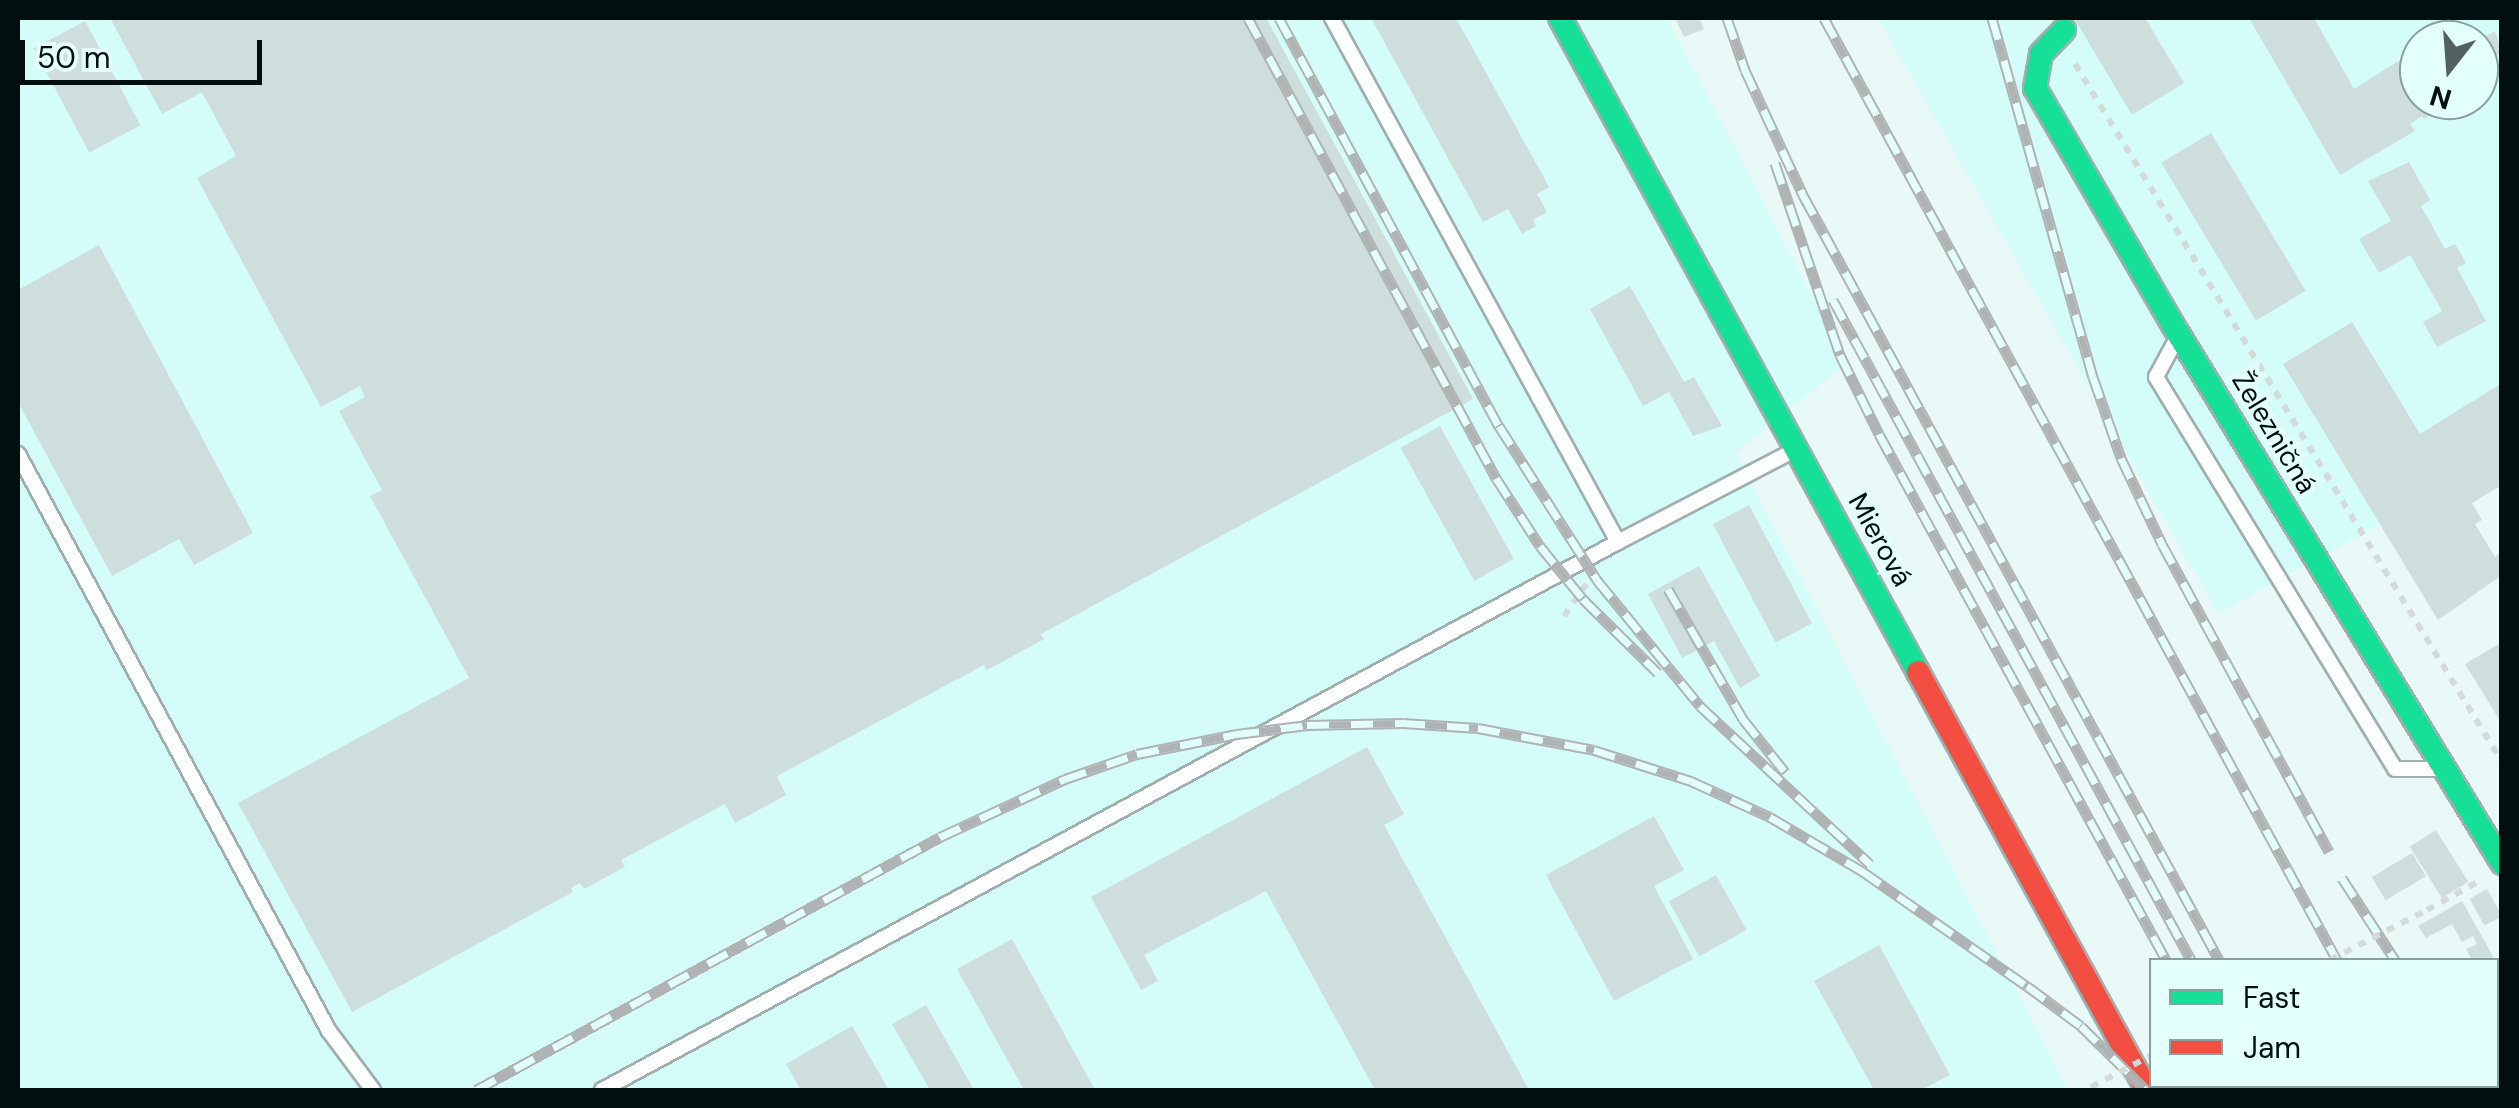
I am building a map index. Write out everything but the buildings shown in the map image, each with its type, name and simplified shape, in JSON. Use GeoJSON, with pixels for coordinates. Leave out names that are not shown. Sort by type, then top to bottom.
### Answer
{"type":"FeatureCollection","features":[{"type":"Feature","properties":{"kind":"street","name":"Mierová"},"geometry":{"type":"LineString","coordinates":[[1560,18],[2148,1090]]}},
{"type":"Feature","properties":{"kind":"street","name":"Železničná"},"geometry":{"type":"LineString","coordinates":[[2073,24],[2041,54],[2035,88],[2179,335],[2502,863]]}},
{"type":"Feature","properties":{"kind":"lane"},"geometry":{"type":"LineString","coordinates":[[1332,18],[1618,542]]}},
{"type":"Feature","properties":{"kind":"lane"},"geometry":{"type":"LineString","coordinates":[[2179,335],[2156,377],[2395,769],[2444,770]]}},
{"type":"Feature","properties":{"kind":"lane"},"geometry":{"type":"LineString","coordinates":[[602,1090],[1618,542],[1796,450]]}},
{"type":"Feature","properties":{"kind":"lane"},"geometry":{"type":"LineString","coordinates":[[18,454],[329,1031],[373,1090]]}},
{"type":"Feature","properties":{"kind":"path"},"geometry":{"type":"LineString","coordinates":[[2079,50],[2074,67],[2502,762]]}},
{"type":"Feature","properties":{"kind":"path"},"geometry":{"type":"LineString","coordinates":[[2334,958],[2471,885]]}},
{"type":"Feature","properties":{"kind":"path"},"geometry":{"type":"LineString","coordinates":[[2092,1088],[2149,1056]]}},
{"type":"Feature","properties":{"kind":"shaded area"},"geometry":{"type":"Polygon","coordinates":[[[18,18],[1667,18],[1847,363],[1735,453],[2068,1090],[18,1090],[18,18]]]}},
{"type":"Feature","properties":{"kind":"shaded area"},"geometry":{"type":"Polygon","coordinates":[[[1878,18],[2501,18],[2501,458],[2218,613],[1878,18]]]}},
{"type":"Feature","properties":{"kind":"railway"},"geometry":{"type":"LineString","coordinates":[[1248,18],[1496,478],[1540,546],[1583,599],[1658,673]]}},
{"type":"Feature","properties":{"kind":"railway"},"geometry":{"type":"LineString","coordinates":[[1279,18],[1499,426],[1597,580],[1700,706],[1870,864]]}},
{"type":"Feature","properties":{"kind":"railway"},"geometry":{"type":"LineString","coordinates":[[1727,18],[1745,70],[1803,195],[2218,958]]}},
{"type":"Feature","properties":{"kind":"railway"},"geometry":{"type":"LineString","coordinates":[[1824,18],[2336,958]]}},
{"type":"Feature","properties":{"kind":"railway"},"geometry":{"type":"LineString","coordinates":[[1992,18],[2093,377],[2121,458],[2162,544],[2329,852]]}},
{"type":"Feature","properties":{"kind":"railway"},"geometry":{"type":"LineString","coordinates":[[1775,163],[1840,355],[1879,434],[2165,958]]}},
{"type":"Feature","properties":{"kind":"railway"},"geometry":{"type":"LineString","coordinates":[[1833,300],[2190,958]]}},
{"type":"Feature","properties":{"kind":"railway"},"geometry":{"type":"LineString","coordinates":[[1668,589],[1743,719],[1785,772]]}},
{"type":"Feature","properties":{"kind":"railway"},"geometry":{"type":"LineString","coordinates":[[476,1090],[940,837],[1065,779],[1137,754],[1237,734],[1307,725],[1403,723],[1478,728],[1594,750],[1691,781],[1770,817],[1862,871],[2027,986],[2081,1026],[2146,1090]]}},
{"type":"Feature","properties":{"kind":"railway"},"geometry":{"type":"LineString","coordinates":[[2342,878],[2394,958]]}},
{"type":"Feature","properties":{"kind":"traffic: fast"},"geometry":{"type":"LineString","coordinates":[[1560,18],[1918,672]]}},
{"type":"Feature","properties":{"kind":"traffic: fast"},"geometry":{"type":"LineString","coordinates":[[2064,30],[2041,54],[2035,88],[2179,335],[2502,863]]}},
{"type":"Feature","properties":{"kind":"traffic: jam"},"geometry":{"type":"LineString","coordinates":[[1918,672],[2147,1090]]}}]}
